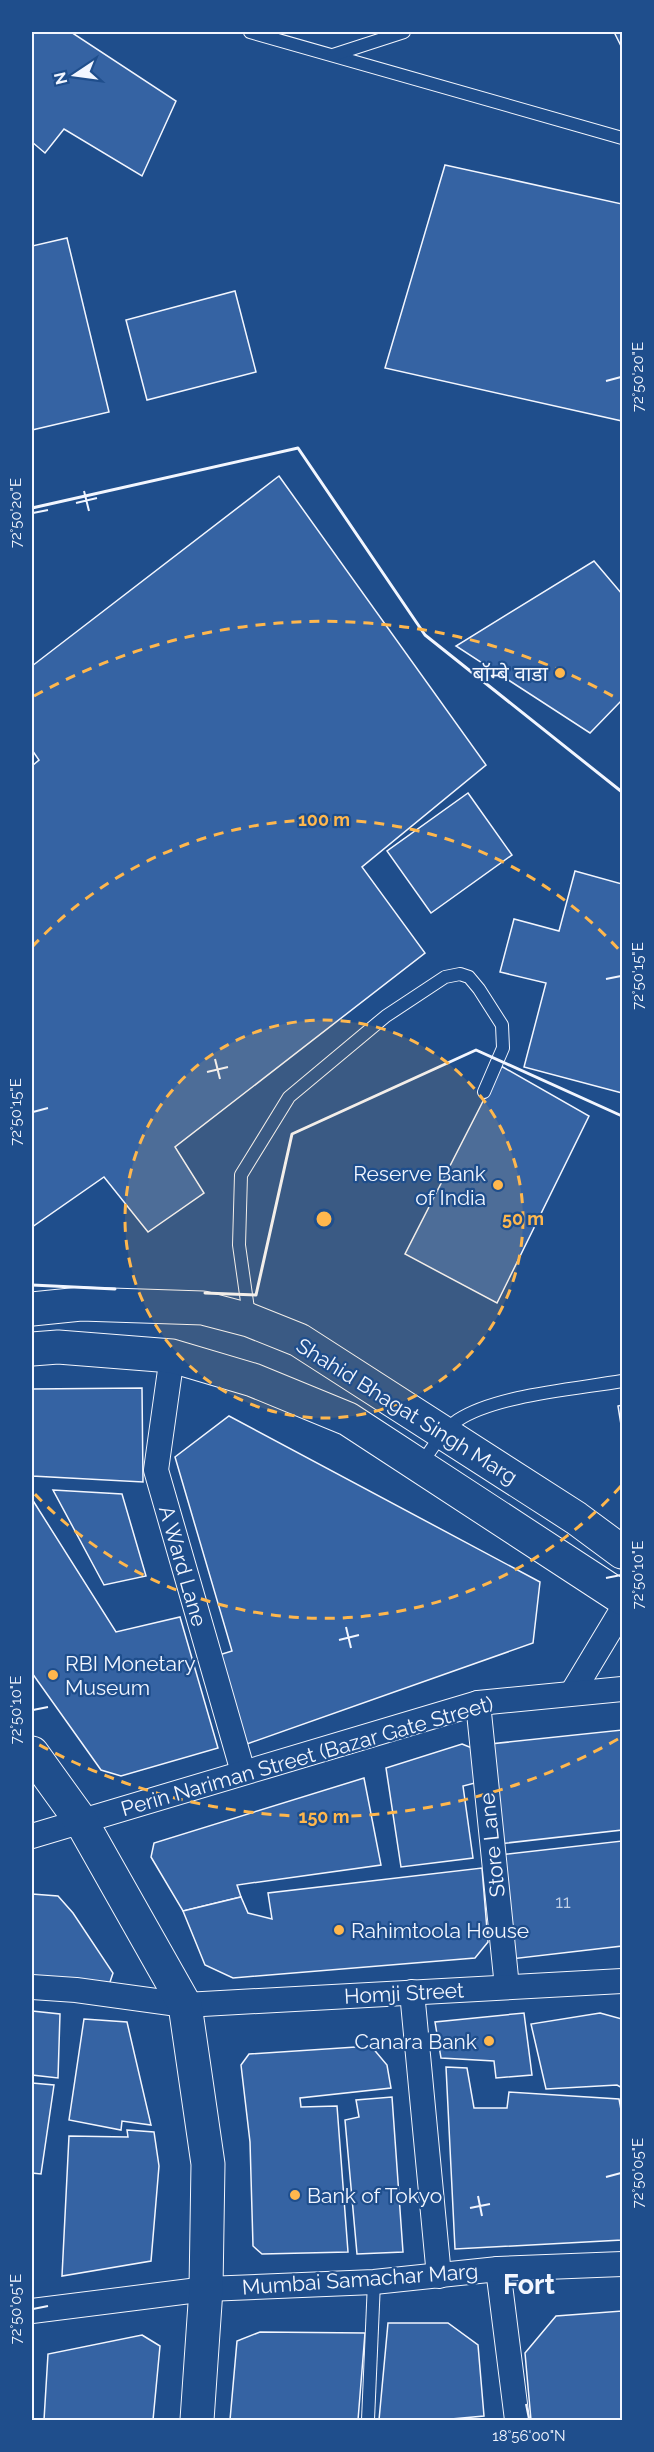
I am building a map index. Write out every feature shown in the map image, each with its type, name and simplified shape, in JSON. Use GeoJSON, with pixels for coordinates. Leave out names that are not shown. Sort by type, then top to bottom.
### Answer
{"type":"FeatureCollection","features":[{"type":"Feature","properties":{"kind":"main road","name":"Shahid Bhagat Singh Marg"},"geometry":{"type":"LineString","coordinates":[[32,1309],[81,1304],[203,1308],[249,1320],[299,1340],[576,1518],[622,1552]]}},
{"type":"Feature","properties":{"kind":"main road","name":"Shahid Bhagat Singh Marg"},"geometry":{"type":"LineString","coordinates":[[32,1349],[58,1347],[172,1356],[253,1380],[348,1419],[622,1598]]}},
{"type":"Feature","properties":{"kind":"main road"},"geometry":{"type":"LineString","coordinates":[[32,1753],[81,1821],[185,2005],[208,2164],[206,2289],[197,2421]]}},
{"type":"Feature","properties":{"kind":"street","name":"A Ward Lane"},"geometry":{"type":"LineString","coordinates":[[172,1356],[156,1470],[243,1772]]}},
{"type":"Feature","properties":{"kind":"street"},"geometry":{"type":"LineString","coordinates":[[572,1693],[622,1610]]}},
{"type":"Feature","properties":{"kind":"street","name":"Perin Nariman Street (Bazar Gate Street)"},"geometry":{"type":"LineString","coordinates":[[32,1836],[478,1702],[622,1689]]}},
{"type":"Feature","properties":{"kind":"street","name":"Store Lane"},"geometry":{"type":"LineString","coordinates":[[478,1702],[507,1986]]}},
{"type":"Feature","properties":{"kind":"street","name":"Homji Street"},"geometry":{"type":"LineString","coordinates":[[32,1987],[185,2005],[622,1981]]}},
{"type":"Feature","properties":{"kind":"street"},"geometry":{"type":"LineString","coordinates":[[412,1992],[439,2276]]}},
{"type":"Feature","properties":{"kind":"street","name":"Mumbai Samachar Marg"},"geometry":{"type":"LineString","coordinates":[[32,2311],[206,2289],[374,2282],[498,2269],[622,2264]]}},
{"type":"Feature","properties":{"kind":"street"},"geometry":{"type":"LineString","coordinates":[[498,2269],[517,2421]]}},
{"type":"Feature","properties":{"kind":"lane"},"geometry":{"type":"LineString","coordinates":[[250,32],[622,138]]}},
{"type":"Feature","properties":{"kind":"lane"},"geometry":{"type":"LineString","coordinates":[[333,55],[404,32]]}},
{"type":"Feature","properties":{"kind":"lane"},"geometry":{"type":"LineString","coordinates":[[249,1320],[239,1245],[241,1175],[289,1096],[386,1016],[445,977],[460,974],[469,977],[479,988],[502,1025],[503,1048],[484,1092]]}},
{"type":"Feature","properties":{"kind":"lane"},"geometry":{"type":"LineString","coordinates":[[420,1466],[444,1433],[459,1420],[494,1403],[622,1381]]}},
{"type":"Feature","properties":{"kind":"lane"},"geometry":{"type":"LineString","coordinates":[[368,2421],[374,2282]]}},
{"type":"Feature","properties":{"kind":"building"},"geometry":{"type":"Polygon","coordinates":[[[32,32],[71,32],[176,101],[142,176],[64,129],[45,153],[32,142],[32,32]]]}},
{"type":"Feature","properties":{"kind":"building"},"geometry":{"type":"Polygon","coordinates":[[[614,32],[622,32],[622,48],[614,32]]]}},
{"type":"Feature","properties":{"kind":"building"},"geometry":{"type":"Polygon","coordinates":[[[445,165],[622,204],[622,421],[385,368],[445,165]]]}},
{"type":"Feature","properties":{"kind":"building"},"geometry":{"type":"Polygon","coordinates":[[[67,238],[109,412],[32,430],[32,246],[67,238]]]}},
{"type":"Feature","properties":{"kind":"building"},"geometry":{"type":"Polygon","coordinates":[[[235,291],[256,372],[147,400],[126,320],[235,291]]]}},
{"type":"Feature","properties":{"kind":"building"},"geometry":{"type":"Polygon","coordinates":[[[279,476],[486,765],[362,867],[425,953],[175,1147],[204,1193],[148,1232],[104,1177],[32,1227],[32,766],[39,760],[32,750],[32,666],[279,476]]]}},
{"type":"Feature","properties":{"kind":"building","name":"बॉम्बे वाडा"},"geometry":{"type":"Polygon","coordinates":[[[594,561],[622,594],[622,700],[590,733],[456,646],[594,561]]]}},
{"type":"Feature","properties":{"kind":"building"},"geometry":{"type":"Polygon","coordinates":[[[468,793],[512,855],[431,913],[387,851],[468,793]]]}},
{"type":"Feature","properties":{"kind":"building"},"geometry":{"type":"Polygon","coordinates":[[[575,871],[622,884],[622,1093],[524,1067],[546,983],[500,972],[514,919],[559,931],[575,871]]]}},
{"type":"Feature","properties":{"kind":"building","name":"Reserve Bank of India"},"geometry":{"type":"Polygon","coordinates":[[[501,1066],[589,1116],[497,1303],[405,1254],[501,1066]]]}},
{"type":"Feature","properties":{"kind":"building"},"geometry":{"type":"Polygon","coordinates":[[[142,1388],[143,1482],[32,1476],[32,1389],[142,1388]]]}},
{"type":"Feature","properties":{"kind":"building"},"geometry":{"type":"Polygon","coordinates":[[[622,1405],[622,1431],[618,1406],[622,1405]]]}},
{"type":"Feature","properties":{"kind":"building"},"geometry":{"type":"Polygon","coordinates":[[[229,1416],[540,1582],[533,1643],[244,1745],[219,1655],[232,1651],[175,1457],[229,1416]]]}},
{"type":"Feature","properties":{"kind":"building"},"geometry":{"type":"Polygon","coordinates":[[[53,1490],[122,1494],[146,1576],[104,1585],[53,1490]]]}},
{"type":"Feature","properties":{"kind":"building"},"geometry":{"type":"Polygon","coordinates":[[[32,1499],[116,1632],[180,1617],[218,1748],[121,1776],[101,1770],[32,1673],[32,1499]]]}},
{"type":"Feature","properties":{"kind":"building"},"geometry":{"type":"Polygon","coordinates":[[[622,1730],[622,1830],[498,1844],[490,1744],[622,1730]]]}},
{"type":"Feature","properties":{"kind":"building"},"geometry":{"type":"Polygon","coordinates":[[[462,1744],[472,1748],[475,1783],[463,1786],[473,1858],[401,1867],[386,1768],[462,1744]]]}},
{"type":"Feature","properties":{"kind":"building"},"geometry":{"type":"Polygon","coordinates":[[[364,1778],[381,1865],[237,1885],[241,1897],[183,1911],[151,1857],[154,1843],[364,1778]]]}},
{"type":"Feature","properties":{"kind":"building"},"geometry":{"type":"Polygon","coordinates":[[[622,1841],[622,1946],[511,1959],[499,1855],[622,1841]]]}},
{"type":"Feature","properties":{"kind":"building","name":"Rahimtoola House"},"geometry":{"type":"Polygon","coordinates":[[[482,1868],[488,1942],[475,1958],[233,1978],[205,1965],[183,1911],[241,1897],[248,1913],[272,1919],[268,1893],[482,1868]]]}},
{"type":"Feature","properties":{"kind":"building"},"geometry":{"type":"Polygon","coordinates":[[[32,1894],[58,1896],[73,1913],[113,1973],[108,1988],[32,1979],[32,1894]]]}},
{"type":"Feature","properties":{"kind":"building"},"geometry":{"type":"Polygon","coordinates":[[[32,2011],[60,2014],[58,2078],[32,2075],[32,2011]]]}},
{"type":"Feature","properties":{"kind":"building"},"geometry":{"type":"Polygon","coordinates":[[[524,2013],[532,2075],[496,2078],[494,2061],[441,2058],[435,2022],[524,2013]]]}},
{"type":"Feature","properties":{"kind":"building"},"geometry":{"type":"Polygon","coordinates":[[[600,2013],[622,2019],[622,2088],[617,2085],[546,2089],[531,2024],[600,2013]]]}},
{"type":"Feature","properties":{"kind":"building"},"geometry":{"type":"Polygon","coordinates":[[[84,2019],[127,2022],[151,2125],[122,2121],[121,2130],[69,2120],[84,2019]]]}},
{"type":"Feature","properties":{"kind":"building"},"geometry":{"type":"Polygon","coordinates":[[[371,2046],[387,2065],[391,2088],[300,2098],[301,2107],[337,2106],[348,2252],[262,2254],[253,2246],[250,2142],[241,2065],[249,2054],[371,2046]]]}},
{"type":"Feature","properties":{"kind":"building"},"geometry":{"type":"Polygon","coordinates":[[[446,2067],[467,2068],[474,2108],[507,2108],[509,2092],[619,2099],[622,2115],[622,2240],[455,2249],[446,2067]]]}},
{"type":"Feature","properties":{"kind":"building"},"geometry":{"type":"Polygon","coordinates":[[[32,2083],[54,2085],[41,2174],[32,2173],[32,2083]]]}},
{"type":"Feature","properties":{"kind":"building"},"geometry":{"type":"Polygon","coordinates":[[[392,2097],[403,2252],[357,2254],[345,2120],[359,2117],[356,2100],[392,2097]]]}},
{"type":"Feature","properties":{"kind":"building"},"geometry":{"type":"Polygon","coordinates":[[[127,2130],[154,2132],[159,2166],[151,2261],[62,2276],[69,2136],[128,2137],[127,2130]]]}},
{"type":"Feature","properties":{"kind":"building"},"geometry":{"type":"Polygon","coordinates":[[[622,2311],[622,2420],[531,2420],[525,2353],[556,2316],[622,2311]]]}},
{"type":"Feature","properties":{"kind":"building"},"geometry":{"type":"Polygon","coordinates":[[[388,2323],[448,2323],[478,2345],[484,2416],[440,2420],[379,2420],[388,2323]]]}},
{"type":"Feature","properties":{"kind":"building"},"geometry":{"type":"Polygon","coordinates":[[[260,2332],[365,2333],[358,2420],[230,2420],[237,2341],[260,2332]]]}},
{"type":"Feature","properties":{"kind":"building"},"geometry":{"type":"Polygon","coordinates":[[[142,2335],[160,2346],[153,2420],[44,2420],[48,2354],[142,2335]]]}},
{"type":"Feature","properties":{"kind":"wall"},"geometry":{"type":"LineString","coordinates":[[32,508],[298,448],[425,635],[622,792]]}},
{"type":"Feature","properties":{"kind":"wall"},"geometry":{"type":"LineString","coordinates":[[205,1293],[256,1295],[292,1134],[476,1050],[622,1116]]}},
{"type":"Feature","properties":{"kind":"wall"},"geometry":{"type":"LineString","coordinates":[[32,1285],[115,1289]]}},
{"type":"Feature","properties":{"kind":"place","name":"बॉम्बे वाडा"},"geometry":{"type":"Point","coordinates":[560,673]}},
{"type":"Feature","properties":{"kind":"place","name":"Reserve Bank of India"},"geometry":{"type":"Point","coordinates":[498,1185]}},
{"type":"Feature","properties":{"kind":"place","name":"RBI Monetary Museum"},"geometry":{"type":"Point","coordinates":[53,1675]}},
{"type":"Feature","properties":{"kind":"place","name":"Rahimtoola House"},"geometry":{"type":"Point","coordinates":[339,1930]}},
{"type":"Feature","properties":{"kind":"place","name":"Canara Bank"},"geometry":{"type":"Point","coordinates":[489,2041]}},
{"type":"Feature","properties":{"kind":"place","name":"Bank of Tokyo"},"geometry":{"type":"Point","coordinates":[295,2195]}},
{"type":"Feature","properties":{"kind":"district","name":"Fort"},"geometry":{"type":"Point","coordinates":[529,2284]}}]}
